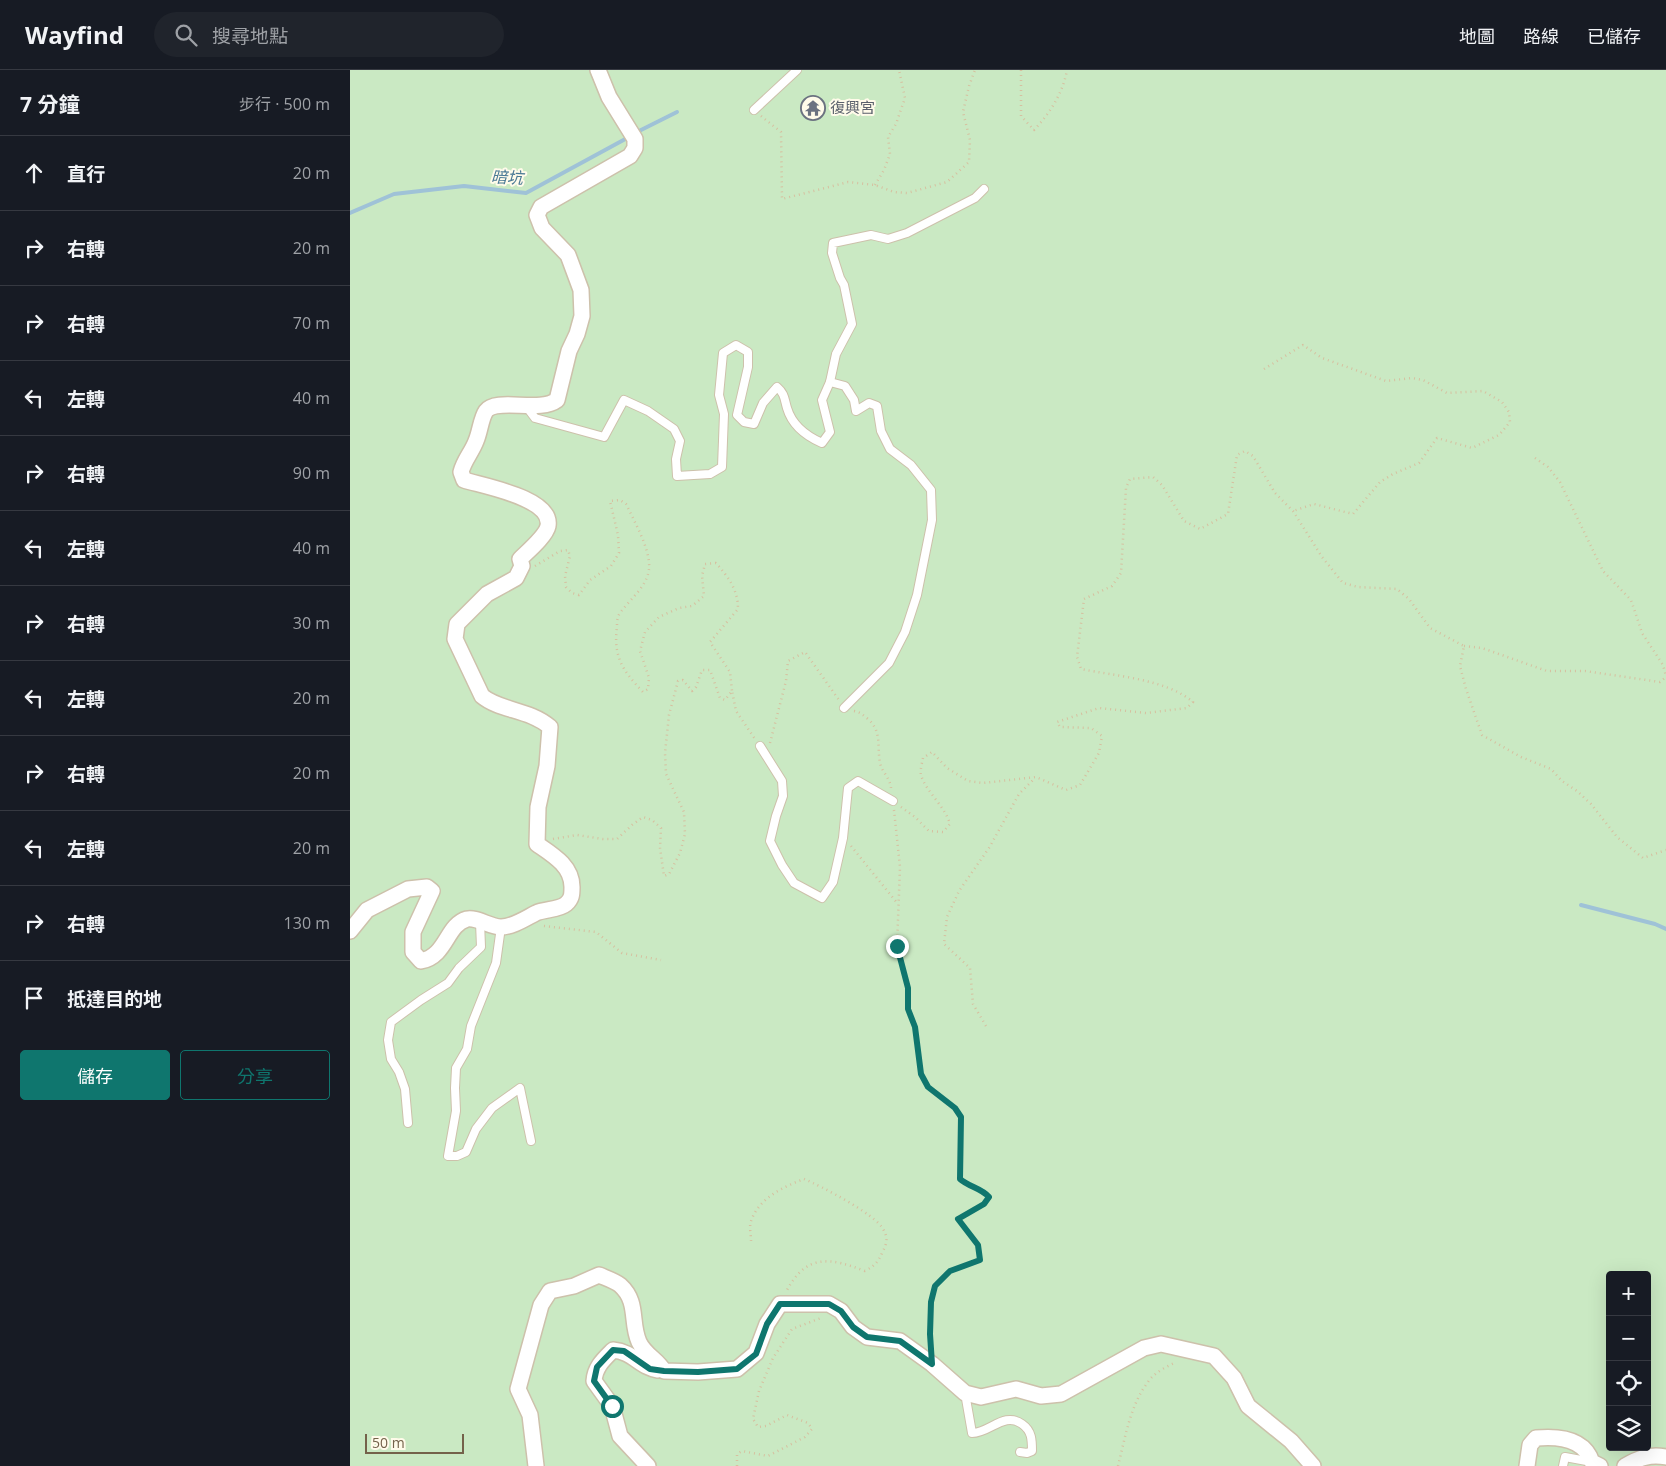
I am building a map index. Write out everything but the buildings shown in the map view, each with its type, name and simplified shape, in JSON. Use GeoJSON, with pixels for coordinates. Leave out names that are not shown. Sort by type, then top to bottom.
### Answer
{"type":"FeatureCollection","features":[{"type":"Feature","properties":{"kind":"street"},"geometry":{"type":"LineString","coordinates":[[350,931],[367,910],[408,889],[427,887],[432,891],[413,932],[412,952],[421,961],[429,960],[440,951],[458,924],[469,918],[501,927],[539,912],[565,905],[572,896],[572,880],[563,864],[537,844],[538,807],[547,766],[550,727],[543,720],[490,702],[482,696],[456,639],[457,624],[487,594],[516,578],[522,566],[520,559],[548,528],[548,520],[542,510],[532,502],[499,489],[464,480],[460,472],[476,442],[486,411],[494,405],[526,406],[551,404],[557,400],[569,352],[582,316],[581,290],[568,255],[542,228],[537,215],[541,207],[630,156],[635,148],[635,139],[609,96],[598,70]]}},
{"type":"Feature","properties":{"kind":"street"},"geometry":{"type":"LineString","coordinates":[[536,1466],[530,1415],[518,1389],[541,1305],[550,1291],[574,1286],[599,1275],[620,1284],[632,1300],[639,1343],[649,1356],[661,1365],[664,1371]]}},
{"type":"Feature","properties":{"kind":"street"},"geometry":{"type":"LineString","coordinates":[[648,1466],[620,1436],[612,1406],[594,1381],[597,1367],[613,1350],[624,1351],[650,1369],[698,1372],[737,1369],[756,1354],[767,1324],[780,1304],[829,1304],[841,1311],[853,1327],[867,1337],[900,1341],[932,1364],[965,1393],[981,1397],[1016,1389],[1041,1396],[1061,1394],[1144,1348],[1160,1344],[1214,1356],[1234,1378],[1248,1406],[1291,1441],[1313,1466]]}},
{"type":"Feature","properties":{"kind":"street"},"geometry":{"type":"LineString","coordinates":[[1527,1466],[1530,1444],[1536,1438],[1554,1436],[1580,1446],[1596,1464]]}},
{"type":"Feature","properties":{"kind":"street"},"geometry":{"type":"LineString","coordinates":[[1625,1466],[1637,1459],[1654,1455],[1666,1457]]}},
{"type":"Feature","properties":{"kind":"lane"},"geometry":{"type":"LineString","coordinates":[[754,110],[797,70]]}},
{"type":"Feature","properties":{"kind":"lane"},"geometry":{"type":"LineString","coordinates":[[526,406],[536,418],[604,437],[624,400],[648,411],[674,429],[680,441],[676,459],[677,476],[710,474],[722,468],[724,414],[719,395],[724,354],[736,345],[748,352],[748,367],[736,415],[744,422],[754,424],[763,403],[777,387],[784,394],[791,418],[798,427],[809,437],[822,443],[830,432],[822,400],[830,382],[836,354],[852,324],[844,285],[832,253],[833,243],[871,235],[888,239],[907,232],[975,198],[984,189]]}},
{"type":"Feature","properties":{"kind":"lane"},"geometry":{"type":"LineString","coordinates":[[830,382],[845,386],[854,400],[856,411],[869,403],[877,406],[881,431],[890,449],[911,465],[931,490],[932,520],[917,595],[905,632],[889,663],[844,708]]}},
{"type":"Feature","properties":{"kind":"lane"},"geometry":{"type":"LineString","coordinates":[[760,746],[782,781],[783,796],[770,841],[794,883],[822,898],[833,882],[844,838],[848,788],[858,781],[893,801]]}},
{"type":"Feature","properties":{"kind":"lane"},"geometry":{"type":"LineString","coordinates":[[408,1123],[406,1088],[391,1059],[388,1040],[392,1022],[448,983],[459,968],[481,947],[480,922]]}},
{"type":"Feature","properties":{"kind":"lane"},"geometry":{"type":"LineString","coordinates":[[501,927],[496,963],[471,1026],[467,1049],[456,1068],[456,1111],[448,1156],[457,1156],[466,1152],[476,1129],[492,1108],[520,1088],[531,1141]]}},
{"type":"Feature","properties":{"kind":"lane"},"geometry":{"type":"LineString","coordinates":[[965,1393],[972,1433],[981,1433],[1002,1420],[1014,1419],[1024,1424],[1031,1434],[1032,1452],[1020,1452]]}},
{"type":"Feature","properties":{"kind":"lane"},"geometry":{"type":"LineString","coordinates":[[1563,1466],[1565,1457],[1596,1464]]}},
{"type":"Feature","properties":{"kind":"path"},"geometry":{"type":"LineString","coordinates":[[875,184],[884,170],[890,154],[888,137],[896,124],[905,98],[899,70]]}},
{"type":"Feature","properties":{"kind":"path"},"geometry":{"type":"LineString","coordinates":[[754,110],[781,132],[782,199],[848,182],[875,184],[894,192],[907,193],[947,182],[969,162],[970,140],[962,112],[969,86],[976,70]]}},
{"type":"Feature","properties":{"kind":"path"},"geometry":{"type":"LineString","coordinates":[[1021,70],[1021,116],[1034,130],[1050,112],[1062,87],[1067,70]]}},
{"type":"Feature","properties":{"kind":"path"},"geometry":{"type":"LineString","coordinates":[[1264,369],[1303,345],[1322,358],[1386,380],[1412,378],[1423,380],[1447,393],[1483,391],[1502,402],[1509,412],[1510,422],[1499,435],[1472,448],[1437,438],[1419,463],[1380,482],[1353,514],[1314,504],[1293,511]]}},
{"type":"Feature","properties":{"kind":"path"},"geometry":{"type":"LineString","coordinates":[[893,801],[915,817],[929,831],[943,832],[950,824],[948,815],[921,774],[922,758],[932,752],[947,768],[968,781],[984,783],[1036,777],[1066,790],[1080,785],[1099,752],[1102,736],[1091,728],[1060,727],[1057,722],[1099,708],[1146,713],[1187,708],[1193,702],[1182,693],[1133,678],[1081,669],[1077,657],[1084,599],[1112,586],[1121,573],[1126,488],[1130,478],[1153,477],[1162,486],[1184,521],[1200,529],[1228,514],[1237,455],[1245,450],[1253,456],[1275,493],[1293,511],[1322,557],[1343,583],[1358,587],[1397,589],[1408,599],[1430,628],[1464,646],[1482,648],[1547,671],[1585,671],[1660,682],[1666,677],[1663,665],[1642,633],[1631,600],[1603,571],[1560,482],[1548,467],[1535,458]]}},
{"type":"Feature","properties":{"kind":"path"},"geometry":{"type":"LineString","coordinates":[[522,566],[532,567],[560,551],[568,550],[570,556],[565,576],[566,587],[572,593],[579,594],[590,580],[611,566],[619,553],[618,535],[610,501],[620,500],[626,504],[648,553],[649,568],[645,584],[618,615],[616,632],[617,657],[631,680],[643,692],[648,689],[649,678],[640,651],[645,632],[659,617],[679,608],[692,606],[704,596],[702,576],[705,564],[716,563],[731,579],[738,600],[738,609],[710,642],[730,672],[736,711],[760,746],[770,744],[786,681],[788,660],[805,652],[844,708],[860,712],[871,722],[878,733],[881,764],[891,782],[900,867],[897,946],[908,988],[908,1009],[915,1027],[921,1074],[928,1087],[955,1108],[961,1117],[960,1179],[966,1184],[983,1191],[989,1197],[984,1204],[958,1219],[978,1245],[980,1260],[950,1271],[935,1286],[931,1302],[930,1334],[932,1364]]}},
{"type":"Feature","properties":{"kind":"path"},"geometry":{"type":"LineString","coordinates":[[1464,646],[1460,666],[1482,735],[1521,757],[1551,769],[1592,804],[1617,837],[1643,858],[1666,850]]}},
{"type":"Feature","properties":{"kind":"path"},"geometry":{"type":"LineString","coordinates":[[537,844],[577,834],[603,839],[617,839],[643,817],[652,820],[661,828],[660,848],[664,876],[669,874],[680,853],[685,834],[684,812],[666,774],[665,753],[668,715],[678,681],[683,680],[692,691],[696,687],[702,670],[710,670],[720,698],[725,700],[732,692]]}},
{"type":"Feature","properties":{"kind":"path"},"geometry":{"type":"LineString","coordinates":[[986,1026],[973,1004],[970,968],[944,944],[947,917],[959,891],[990,848],[1019,794],[1036,777]]}},
{"type":"Feature","properties":{"kind":"path"},"geometry":{"type":"LineString","coordinates":[[844,838],[899,905]]}},
{"type":"Feature","properties":{"kind":"path"},"geometry":{"type":"LineString","coordinates":[[542,926],[596,932],[622,953],[661,960]]}},
{"type":"Feature","properties":{"kind":"path"},"geometry":{"type":"LineString","coordinates":[[751,1241],[750,1222],[764,1201],[784,1187],[804,1180],[817,1184],[845,1200],[877,1221],[883,1228],[887,1238],[886,1245],[876,1265],[866,1271],[846,1263],[830,1260],[807,1265],[794,1277],[780,1304]]}},
{"type":"Feature","properties":{"kind":"path"},"geometry":{"type":"LineString","coordinates":[[737,1466],[737,1454],[742,1451],[768,1456],[805,1437],[812,1429],[808,1423],[787,1415],[766,1426],[758,1427],[753,1419],[759,1391],[773,1358],[792,1329],[841,1311]]}},
{"type":"Feature","properties":{"kind":"path"},"geometry":{"type":"LineString","coordinates":[[1118,1466],[1135,1406],[1148,1382],[1158,1371],[1195,1351]]}},
{"type":"Feature","properties":{"kind":"green space"},"geometry":{"type":"Polygon","coordinates":[[[350,70],[1666,70],[1666,1466],[350,1466],[350,70]]]}},
{"type":"Feature","properties":{"kind":"waterway","name":"暗坑"},"geometry":{"type":"LineString","coordinates":[[635,133],[677,112]]}},
{"type":"Feature","properties":{"kind":"waterway","name":"暗坑"},"geometry":{"type":"LineString","coordinates":[[350,213],[394,194],[464,186],[526,193],[629,137]]}},
{"type":"Feature","properties":{"kind":"waterway"},"geometry":{"type":"LineString","coordinates":[[1581,905],[1655,924],[1666,929]]}},
{"type":"Feature","properties":{"kind":"place","name":"復興宮"},"geometry":{"type":"Point","coordinates":[813,108]}},
{"type":"Feature","properties":{"kind":"route"},"geometry":{"type":"LineString","coordinates":[[612,1406],[594,1381],[594,1374],[597,1367],[613,1350],[624,1351],[650,1369],[698,1372],[737,1369],[756,1354],[767,1324],[780,1304],[829,1304],[841,1311],[853,1327],[867,1337],[900,1341],[932,1364],[930,1334],[931,1302],[935,1286],[950,1271],[980,1260],[978,1245],[958,1219],[984,1204],[989,1197],[983,1191],[966,1184],[960,1179],[961,1117],[955,1108],[928,1087],[921,1074],[915,1027],[908,1009],[908,988],[897,946]]}}]}
